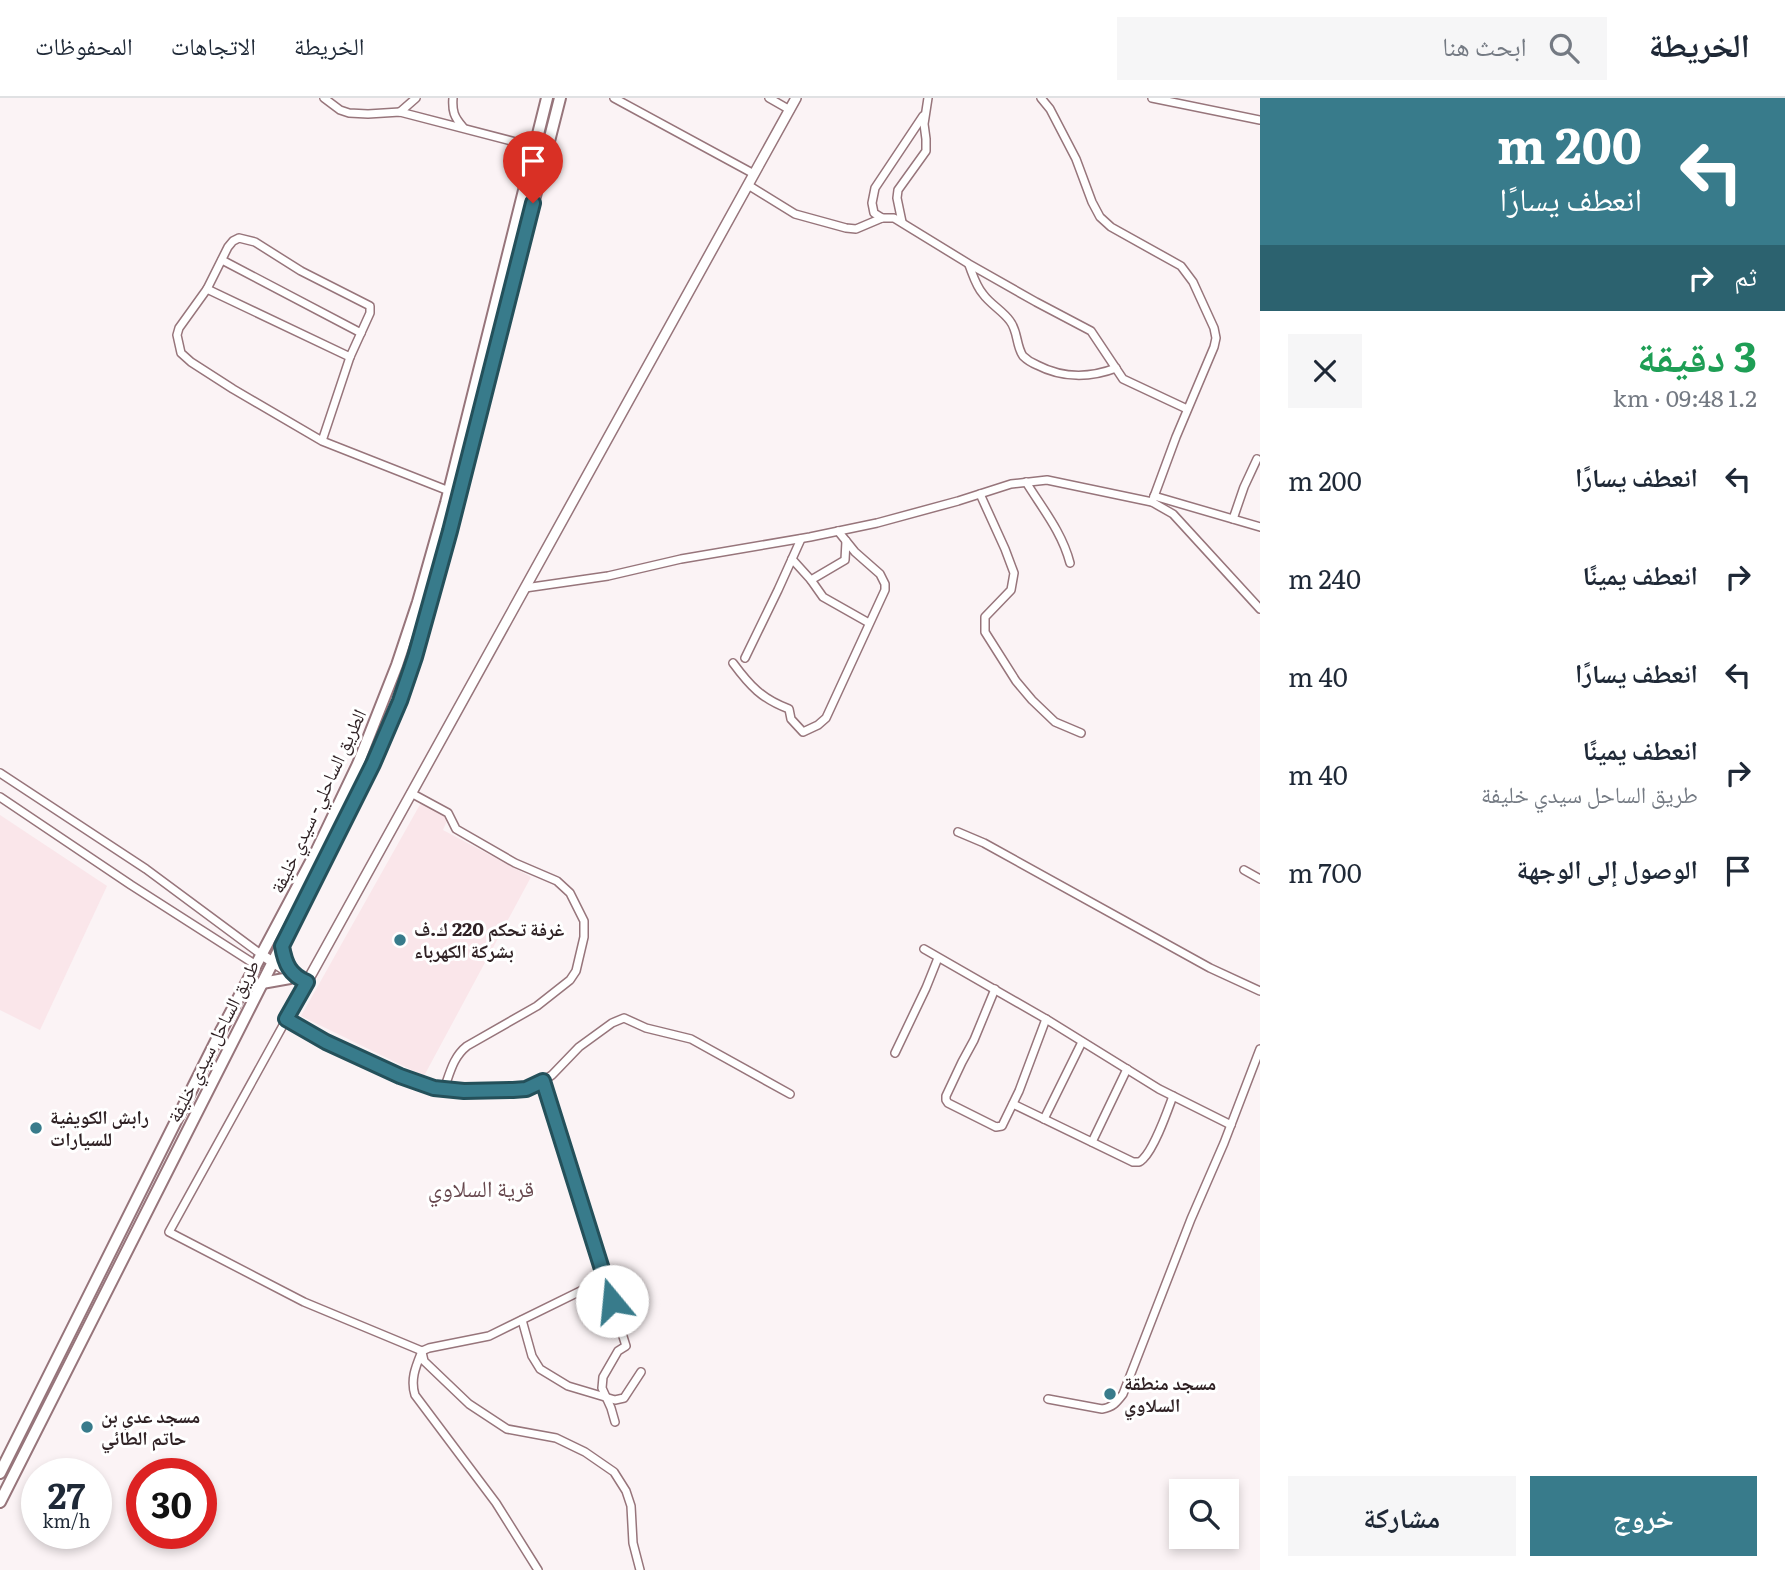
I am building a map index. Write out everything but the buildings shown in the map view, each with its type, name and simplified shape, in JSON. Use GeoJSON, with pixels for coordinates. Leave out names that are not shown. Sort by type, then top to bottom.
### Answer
{"type":"FeatureCollection","features":[{"type":"Feature","properties":{"kind":"highway","name":"الطريق الساحلي- سيدي خليفة"},"geometry":{"type":"LineString","coordinates":[[0,1473],[317,850],[358,764],[397,665],[418,602],[449,491],[547,98]]}},
{"type":"Feature","properties":{"kind":"highway","name":"طريق الساحل سيدي خليفة"},"geometry":{"type":"LineString","coordinates":[[0,1502],[373,764],[400,701],[453,519],[560,98]]}},
{"type":"Feature","properties":{"kind":"highway"},"geometry":{"type":"LineString","coordinates":[[262,984],[297,978],[284,960],[282,946]]}},
{"type":"Feature","properties":{"kind":"street"},"geometry":{"type":"LineString","coordinates":[[324,98],[340,110],[354,114],[400,112],[535,148]]}},
{"type":"Feature","properties":{"kind":"street"},"geometry":{"type":"LineString","coordinates":[[400,112],[416,98]]}},
{"type":"Feature","properties":{"kind":"street"},"geometry":{"type":"LineString","coordinates":[[453,98],[454,116],[463,128]]}},
{"type":"Feature","properties":{"kind":"street"},"geometry":{"type":"LineString","coordinates":[[614,98],[754,174]]}},
{"type":"Feature","properties":{"kind":"street"},"geometry":{"type":"LineString","coordinates":[[769,98],[790,110]]}},
{"type":"Feature","properties":{"kind":"street"},"geometry":{"type":"LineString","coordinates":[[605,1279],[489,1336],[437,1345],[422,1351],[304,1302],[169,1232],[286,1019],[297,978],[411,793],[796,98]]}},
{"type":"Feature","properties":{"kind":"street"},"geometry":{"type":"LineString","coordinates":[[902,222],[898,190],[926,150],[924,124],[928,98]]}},
{"type":"Feature","properties":{"kind":"street"},"geometry":{"type":"LineString","coordinates":[[1041,98],[1050,109],[1076,159],[1100,216],[1111,226],[1181,266],[1193,282],[1214,328],[1214,346],[1153,499]]}},
{"type":"Feature","properties":{"kind":"street"},"geometry":{"type":"LineString","coordinates":[[1152,98],[1260,120]]}},
{"type":"Feature","properties":{"kind":"street"},"geometry":{"type":"LineString","coordinates":[[882,218],[874,213],[872,203],[875,188],[925,113]]}},
{"type":"Feature","properties":{"kind":"street"},"geometry":{"type":"LineString","coordinates":[[748,185],[795,214],[834,225],[856,229],[882,218],[894,218],[902,222],[969,264],[1091,331],[1123,379],[1187,409]]}},
{"type":"Feature","properties":{"kind":"street"},"geometry":{"type":"LineString","coordinates":[[323,440],[350,357],[370,313],[369,305],[301,271],[255,242],[239,238],[233,242],[207,289],[179,328],[177,335],[181,353],[233,389],[323,440],[449,491]]}},
{"type":"Feature","properties":{"kind":"street"},"geometry":{"type":"LineString","coordinates":[[222,260],[361,334]]}},
{"type":"Feature","properties":{"kind":"street"},"geometry":{"type":"LineString","coordinates":[[969,264],[983,295],[1014,326],[1021,354],[1028,361],[1067,375],[1092,375],[1116,368]]}},
{"type":"Feature","properties":{"kind":"street"},"geometry":{"type":"LineString","coordinates":[[207,289],[350,357]]}},
{"type":"Feature","properties":{"kind":"street"},"geometry":{"type":"LineString","coordinates":[[1233,519],[1257,459]]}},
{"type":"Feature","properties":{"kind":"street"},"geometry":{"type":"LineString","coordinates":[[525,588],[608,576],[681,559],[801,539],[877,523],[1011,484],[1047,480],[1153,499],[1260,527]]}},
{"type":"Feature","properties":{"kind":"street"},"geometry":{"type":"LineString","coordinates":[[1026,482],[1057,528],[1070,563]]}},
{"type":"Feature","properties":{"kind":"street"},"geometry":{"type":"LineString","coordinates":[[980,495],[1014,573],[1011,590],[985,617],[985,632],[1032,701],[1055,722],[1081,733]]}},
{"type":"Feature","properties":{"kind":"street"},"geometry":{"type":"LineString","coordinates":[[1153,499],[1173,514],[1260,609]]}},
{"type":"Feature","properties":{"kind":"street"},"geometry":{"type":"LineString","coordinates":[[733,663],[757,692],[772,703],[789,709],[791,719],[803,732],[826,718],[882,598],[885,584],[880,574],[855,552],[838,531]]}},
{"type":"Feature","properties":{"kind":"street"},"geometry":{"type":"LineString","coordinates":[[745,658],[801,539]]}},
{"type":"Feature","properties":{"kind":"street"},"geometry":{"type":"LineString","coordinates":[[811,580],[845,560],[846,541]]}},
{"type":"Feature","properties":{"kind":"street"},"geometry":{"type":"LineString","coordinates":[[792,559],[823,597],[869,623]]}},
{"type":"Feature","properties":{"kind":"street"},"geometry":{"type":"LineString","coordinates":[[0,773],[146,869],[259,960]]}},
{"type":"Feature","properties":{"kind":"street"},"geometry":{"type":"LineString","coordinates":[[411,793],[448,813],[456,829],[515,863],[557,881],[570,893],[584,921],[584,937],[576,971],[570,980],[537,1006],[459,1052],[444,1089]]}},
{"type":"Feature","properties":{"kind":"street"},"geometry":{"type":"LineString","coordinates":[[0,797],[131,885],[270,967],[297,978]]}},
{"type":"Feature","properties":{"kind":"street"},"geometry":{"type":"LineString","coordinates":[[958,832],[984,843],[1210,968],[1260,991]]}},
{"type":"Feature","properties":{"kind":"street"},"geometry":{"type":"LineString","coordinates":[[1244,870],[1260,878]]}},
{"type":"Feature","properties":{"kind":"street"},"geometry":{"type":"LineString","coordinates":[[924,949],[1173,1096],[1230,1125]]}},
{"type":"Feature","properties":{"kind":"street"},"geometry":{"type":"LineString","coordinates":[[895,1053],[938,958]]}},
{"type":"Feature","properties":{"kind":"street"},"geometry":{"type":"LineString","coordinates":[[995,989],[946,1100],[948,1103],[996,1127],[1002,1126],[1046,1019]]}},
{"type":"Feature","properties":{"kind":"street"},"geometry":{"type":"LineString","coordinates":[[286,1019],[326,1042],[400,1076],[434,1088],[464,1091],[526,1089],[543,1081],[579,1047],[612,1023],[624,1018],[646,1028],[691,1039],[790,1094]]}},
{"type":"Feature","properties":{"kind":"street"},"geometry":{"type":"LineString","coordinates":[[1044,1119],[1082,1042]]}},
{"type":"Feature","properties":{"kind":"street"},"geometry":{"type":"LineString","coordinates":[[1048,1399],[1102,1409],[1111,1407],[1123,1394],[1260,1049]]}},
{"type":"Feature","properties":{"kind":"street"},"geometry":{"type":"LineString","coordinates":[[1092,1142],[1127,1069]]}},
{"type":"Feature","properties":{"kind":"street"},"geometry":{"type":"LineString","coordinates":[[543,1081],[626,1346],[618,1351],[603,1377],[602,1388],[615,1422]]}},
{"type":"Feature","properties":{"kind":"street"},"geometry":{"type":"LineString","coordinates":[[1013,1104],[1133,1162],[1140,1162],[1145,1157],[1173,1096]]}},
{"type":"Feature","properties":{"kind":"street"},"geometry":{"type":"LineString","coordinates":[[522,1320],[532,1356],[540,1369],[568,1386],[615,1399],[624,1398],[641,1372]]}},
{"type":"Feature","properties":{"kind":"street"},"geometry":{"type":"LineString","coordinates":[[422,1351],[413,1376],[415,1395],[496,1503],[538,1570]]}},
{"type":"Feature","properties":{"kind":"street"},"geometry":{"type":"LineString","coordinates":[[422,1351],[424,1361],[469,1404],[506,1429],[556,1437],[585,1452],[614,1472],[626,1491],[631,1506],[633,1543],[640,1570]]}},
{"type":"Feature","properties":{"kind":"shaded area"},"geometry":{"type":"Polygon","coordinates":[[[422,801],[449,816],[443,830],[531,877],[424,1076],[301,1016],[422,801]]]}},
{"type":"Feature","properties":{"kind":"shaded area"},"geometry":{"type":"Polygon","coordinates":[[[0,815],[107,886],[40,1030],[0,1010],[0,815]]]}},
{"type":"Feature","properties":{"kind":"place","name":"غرفة تحكم 220 ك.ف بشركة الكهرباء"},"geometry":{"type":"Point","coordinates":[400,940]}},
{"type":"Feature","properties":{"kind":"place","name":"رابش الكويفية للسيارات"},"geometry":{"type":"Point","coordinates":[36,1128]}},
{"type":"Feature","properties":{"kind":"place","name":"مسجد منطقة السلاوي"},"geometry":{"type":"Point","coordinates":[1110,1394]}},
{"type":"Feature","properties":{"kind":"place","name":"مسجد عدي بن حاتم الطائي"},"geometry":{"type":"Point","coordinates":[87,1427]}},
{"type":"Feature","properties":{"kind":"district","name":"قرية السلاوي"},"geometry":{"type":"Point","coordinates":[481,1189]}},
{"type":"Feature","properties":{"kind":"route"},"geometry":{"type":"LineString","coordinates":[[533,203],[450,531],[415,657],[400,701],[373,764],[282,946],[284,960],[292,974],[307,982],[286,1019],[326,1042],[400,1076],[434,1088],[464,1091],[513,1090],[526,1089],[543,1081],[612,1301]]}}]}
